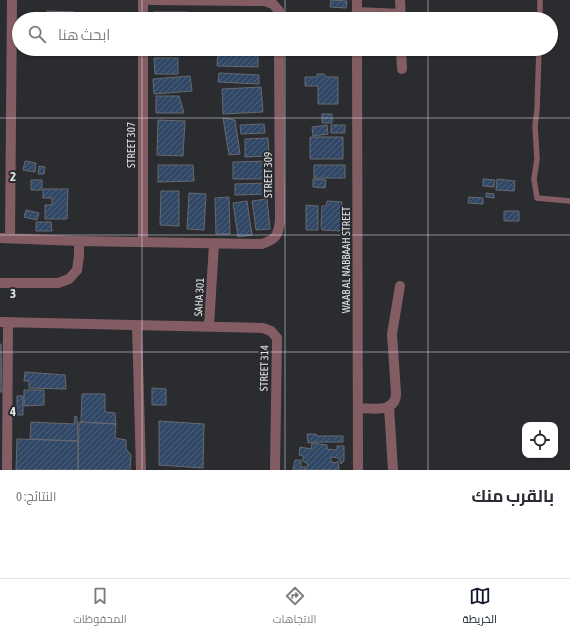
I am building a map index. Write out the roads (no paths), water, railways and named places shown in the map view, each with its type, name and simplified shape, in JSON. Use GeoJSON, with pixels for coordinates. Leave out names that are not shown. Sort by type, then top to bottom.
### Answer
{"type":"FeatureCollection","features":[{"type":"Feature","properties":{"kind":"street"},"geometry":{"type":"LineString","coordinates":[[10,238],[12,0]]}},
{"type":"Feature","properties":{"kind":"street"},"geometry":{"type":"LineString","coordinates":[[143,0],[143,12]]}},
{"type":"Feature","properties":{"kind":"street"},"geometry":{"type":"LineString","coordinates":[[150,0],[265,1],[273,4],[279,12]]}},
{"type":"Feature","properties":{"kind":"street"},"geometry":{"type":"LineString","coordinates":[[357,0],[357,12]]}},
{"type":"Feature","properties":{"kind":"street"},"geometry":{"type":"LineString","coordinates":[[400,0],[401,12]]}},
{"type":"Feature","properties":{"kind":"street","name":"STREET 307"},"geometry":{"type":"LineString","coordinates":[[143,56],[143,241]]}},
{"type":"Feature","properties":{"kind":"street","name":"STREET 309"},"geometry":{"type":"LineString","coordinates":[[214,244],[262,244],[271,241],[278,234],[280,221],[280,56]]}},
{"type":"Feature","properties":{"kind":"street","name":"WAAB AL NABBAAH STREET"},"geometry":{"type":"LineString","coordinates":[[357,56],[358,470]]}},
{"type":"Feature","properties":{"kind":"street"},"geometry":{"type":"LineString","coordinates":[[401,56],[402,69]]}},
{"type":"Feature","properties":{"kind":"street"},"geometry":{"type":"LineString","coordinates":[[0,238],[214,244]]}},
{"type":"Feature","properties":{"kind":"street"},"geometry":{"type":"LineString","coordinates":[[0,282],[58,283],[69,279],[77,270],[79,241]]}},
{"type":"Feature","properties":{"kind":"street","name":"SAHA 301"},"geometry":{"type":"LineString","coordinates":[[4,322],[209,326],[214,244]]}},
{"type":"Feature","properties":{"kind":"street"},"geometry":{"type":"LineString","coordinates":[[358,408],[383,409],[393,405],[396,398],[392,334],[400,286]]}},
{"type":"Feature","properties":{"kind":"street"},"geometry":{"type":"LineString","coordinates":[[4,322],[7,470]]}},
{"type":"Feature","properties":{"kind":"street"},"geometry":{"type":"LineString","coordinates":[[137,325],[140,470]]}},
{"type":"Feature","properties":{"kind":"street","name":"STREET 314"},"geometry":{"type":"LineString","coordinates":[[209,326],[262,328],[271,331],[277,338],[275,470]]}},
{"type":"Feature","properties":{"kind":"street"},"geometry":{"type":"LineString","coordinates":[[389,407],[393,470]]}},
{"type":"Feature","properties":{"kind":"lane"},"geometry":{"type":"LineString","coordinates":[[540,0],[540,12]]}},
{"type":"Feature","properties":{"kind":"lane"},"geometry":{"type":"LineString","coordinates":[[539,56],[535,125],[537,159],[534,179],[537,198],[570,201]]}}]}
